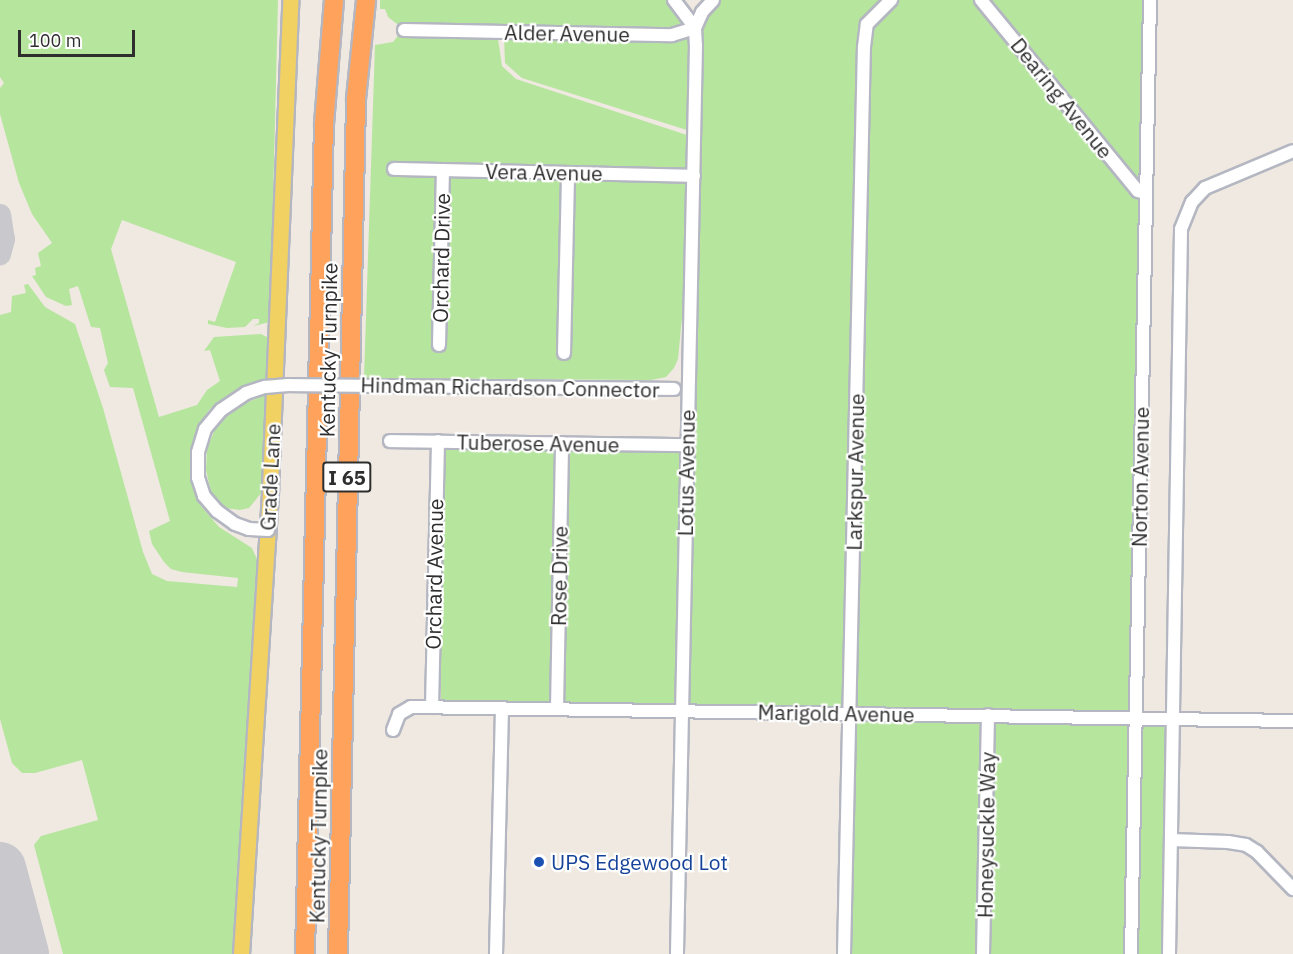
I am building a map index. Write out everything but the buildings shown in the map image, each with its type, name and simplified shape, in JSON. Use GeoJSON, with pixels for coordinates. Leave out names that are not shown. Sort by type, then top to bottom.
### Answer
{"type":"FeatureCollection","features":[{"type":"Feature","properties":{"kind":"highway","name":"I 65"},"geometry":{"type":"LineString","coordinates":[[305,954],[324,124],[334,0]]}},
{"type":"Feature","properties":{"kind":"highway","name":"Kentucky Turnpike"},"geometry":{"type":"LineString","coordinates":[[338,954],[356,99],[366,0]]}},
{"type":"Feature","properties":{"kind":"highway"},"geometry":{"type":"LineString","coordinates":[[300,954],[305,921]]}},
{"type":"Feature","properties":{"kind":"main road","name":"Grade Lane"},"geometry":{"type":"LineString","coordinates":[[241,954],[268,530],[290,0]]}},
{"type":"Feature","properties":{"kind":"street"},"geometry":{"type":"LineString","coordinates":[[674,0],[695,28],[702,12],[713,0]]}},
{"type":"Feature","properties":{"kind":"street","name":"Larkspur Avenue"},"geometry":{"type":"LineString","coordinates":[[844,954],[864,46],[867,24],[891,0]]}},
{"type":"Feature","properties":{"kind":"street","name":"Dearing Avenue"},"geometry":{"type":"LineString","coordinates":[[981,0],[1138,191],[1145,193]]}},
{"type":"Feature","properties":{"kind":"street","name":"Norton Avenue"},"geometry":{"type":"LineString","coordinates":[[1131,954],[1150,0]]}},
{"type":"Feature","properties":{"kind":"street","name":"Alder Avenue"},"geometry":{"type":"LineString","coordinates":[[404,30],[672,35],[695,28]]}},
{"type":"Feature","properties":{"kind":"street","name":"Lotus Avenue"},"geometry":{"type":"LineString","coordinates":[[677,954],[687,389],[694,176],[695,28]]}},
{"type":"Feature","properties":{"kind":"street","name":"Norton Avenue"},"geometry":{"type":"LineString","coordinates":[[1168,954],[1180,247],[1183,220],[1197,195],[1213,183],[1293,151]]}},
{"type":"Feature","properties":{"kind":"street","name":"Vera Avenue"},"geometry":{"type":"LineString","coordinates":[[394,169],[694,176]]}},
{"type":"Feature","properties":{"kind":"street","name":"Orchard Drive"},"geometry":{"type":"LineString","coordinates":[[439,345],[443,170]]}},
{"type":"Feature","properties":{"kind":"street"},"geometry":{"type":"LineString","coordinates":[[564,353],[568,173]]}},
{"type":"Feature","properties":{"kind":"street","name":"Hindman Richardson Connector"},"geometry":{"type":"LineString","coordinates":[[268,530],[249,529],[223,516],[204,496],[198,478],[198,452],[206,429],[221,410],[246,393],[265,387],[288,385],[687,389]]}},
{"type":"Feature","properties":{"kind":"street","name":"Tuberose Avenue"},"geometry":{"type":"LineString","coordinates":[[390,441],[686,445]]}},
{"type":"Feature","properties":{"kind":"street","name":"Orchard Avenue"},"geometry":{"type":"LineString","coordinates":[[432,707],[438,441]]}},
{"type":"Feature","properties":{"kind":"street","name":"Rose Drive"},"geometry":{"type":"LineString","coordinates":[[557,708],[562,443]]}},
{"type":"Feature","properties":{"kind":"street","name":"Marigold Avenue"},"geometry":{"type":"LineString","coordinates":[[393,730],[399,714],[411,707],[1293,721]]}},
{"type":"Feature","properties":{"kind":"street"},"geometry":{"type":"LineString","coordinates":[[496,954],[502,708]]}},
{"type":"Feature","properties":{"kind":"street","name":"Honeysuckle Way"},"geometry":{"type":"LineString","coordinates":[[984,954],[988,715]]}},
{"type":"Feature","properties":{"kind":"street"},"geometry":{"type":"LineString","coordinates":[[1171,840],[1228,842],[1246,846],[1257,852],[1293,889]]}},
{"type":"Feature","properties":{"kind":"green space"},"geometry":{"type":"Polygon","coordinates":[[[0,0],[278,0],[270,322],[253,326],[259,323],[259,319],[253,319],[245,327],[227,328],[208,324],[208,320],[215,322],[236,262],[122,220],[111,249],[159,417],[197,405],[207,390],[220,381],[210,350],[204,351],[214,337],[261,334],[269,338],[268,378],[237,389],[209,410],[196,431],[190,457],[191,482],[201,506],[219,527],[252,548],[259,564],[232,954],[63,954],[34,845],[41,836],[98,820],[82,760],[35,773],[22,773],[12,763],[0,719],[0,315],[11,312],[12,296],[26,293],[24,285],[28,284],[45,307],[75,324],[103,408],[143,552],[152,574],[167,581],[237,587],[238,578],[182,572],[171,569],[164,562],[152,544],[149,531],[170,521],[133,388],[110,387],[104,370],[108,363],[100,328],[91,327],[78,286],[69,289],[72,305],[66,306],[46,297],[32,276],[36,275],[35,268],[41,266],[38,253],[52,243],[32,214],[19,183],[0,114],[0,88],[4,83],[0,77],[0,0]]]}},
{"type":"Feature","properties":{"kind":"green space"},"geometry":{"type":"Polygon","coordinates":[[[380,0],[670,0],[685,22],[672,31],[401,27],[388,17],[385,9],[380,9],[380,0]]]}},
{"type":"Feature","properties":{"kind":"green space"},"geometry":{"type":"Polygon","coordinates":[[[719,0],[885,0],[867,15],[860,26],[845,704],[841,709],[695,707],[688,702],[701,29],[705,17],[719,0]]]}},
{"type":"Feature","properties":{"kind":"green space"},"geometry":{"type":"Polygon","coordinates":[[[895,0],[976,0],[1139,199],[1133,713],[858,710],[853,707],[868,33],[871,24],[895,0]]]}},
{"type":"Feature","properties":{"kind":"green space"},"geometry":{"type":"Polygon","coordinates":[[[984,0],[1146,0],[1142,182],[1138,184],[984,0]]]}},
{"type":"Feature","properties":{"kind":"green space"},"geometry":{"type":"Polygon","coordinates":[[[400,33],[495,35],[498,39],[502,66],[516,79],[690,136],[690,166],[684,172],[430,173],[448,178],[449,175],[559,176],[573,182],[577,179],[685,180],[689,184],[688,255],[678,359],[666,377],[651,380],[364,378],[375,45],[393,42],[400,33]]]}},
{"type":"Feature","properties":{"kind":"green space"},"geometry":{"type":"Polygon","coordinates":[[[504,36],[687,39],[691,43],[690,131],[522,78],[505,63],[504,36]]]}},
{"type":"Feature","properties":{"kind":"green space"},"geometry":{"type":"Polygon","coordinates":[[[268,394],[262,492],[249,508],[240,510],[225,508],[211,492],[206,470],[207,449],[215,429],[230,413],[243,404],[268,394]]]}},
{"type":"Feature","properties":{"kind":"green space"},"geometry":{"type":"Polygon","coordinates":[[[566,446],[681,448],[676,702],[671,706],[561,703],[566,446]]]}},
{"type":"Feature","properties":{"kind":"green space"},"geometry":{"type":"Polygon","coordinates":[[[441,448],[558,448],[558,703],[441,703],[441,448]]]}},
{"type":"Feature","properties":{"kind":"green space"},"geometry":{"type":"Polygon","coordinates":[[[854,718],[981,722],[983,726],[980,954],[848,954],[854,718]]]}},
{"type":"Feature","properties":{"kind":"green space"},"geometry":{"type":"Polygon","coordinates":[[[996,720],[1130,720],[1126,954],[987,954],[993,723],[996,720]]]}},
{"type":"Feature","properties":{"kind":"green space"},"geometry":{"type":"Polygon","coordinates":[[[1142,722],[1163,725],[1167,734],[1164,954],[1133,954],[1142,722]]]}},
{"type":"Feature","properties":{"kind":"taxiway"},"geometry":{"type":"LineString","coordinates":[[0,214],[4,239],[0,254]]}},
{"type":"Feature","properties":{"kind":"taxiway"},"geometry":{"type":"LineString","coordinates":[[15,954],[16,930]]}},
{"type":"Feature","properties":{"kind":"runway"},"geometry":{"type":"LineString","coordinates":[[0,868],[23,954]]}},
{"type":"Feature","properties":{"kind":"place","name":"UPS Edgewood Lot"},"geometry":{"type":"Point","coordinates":[539,862]}}]}
